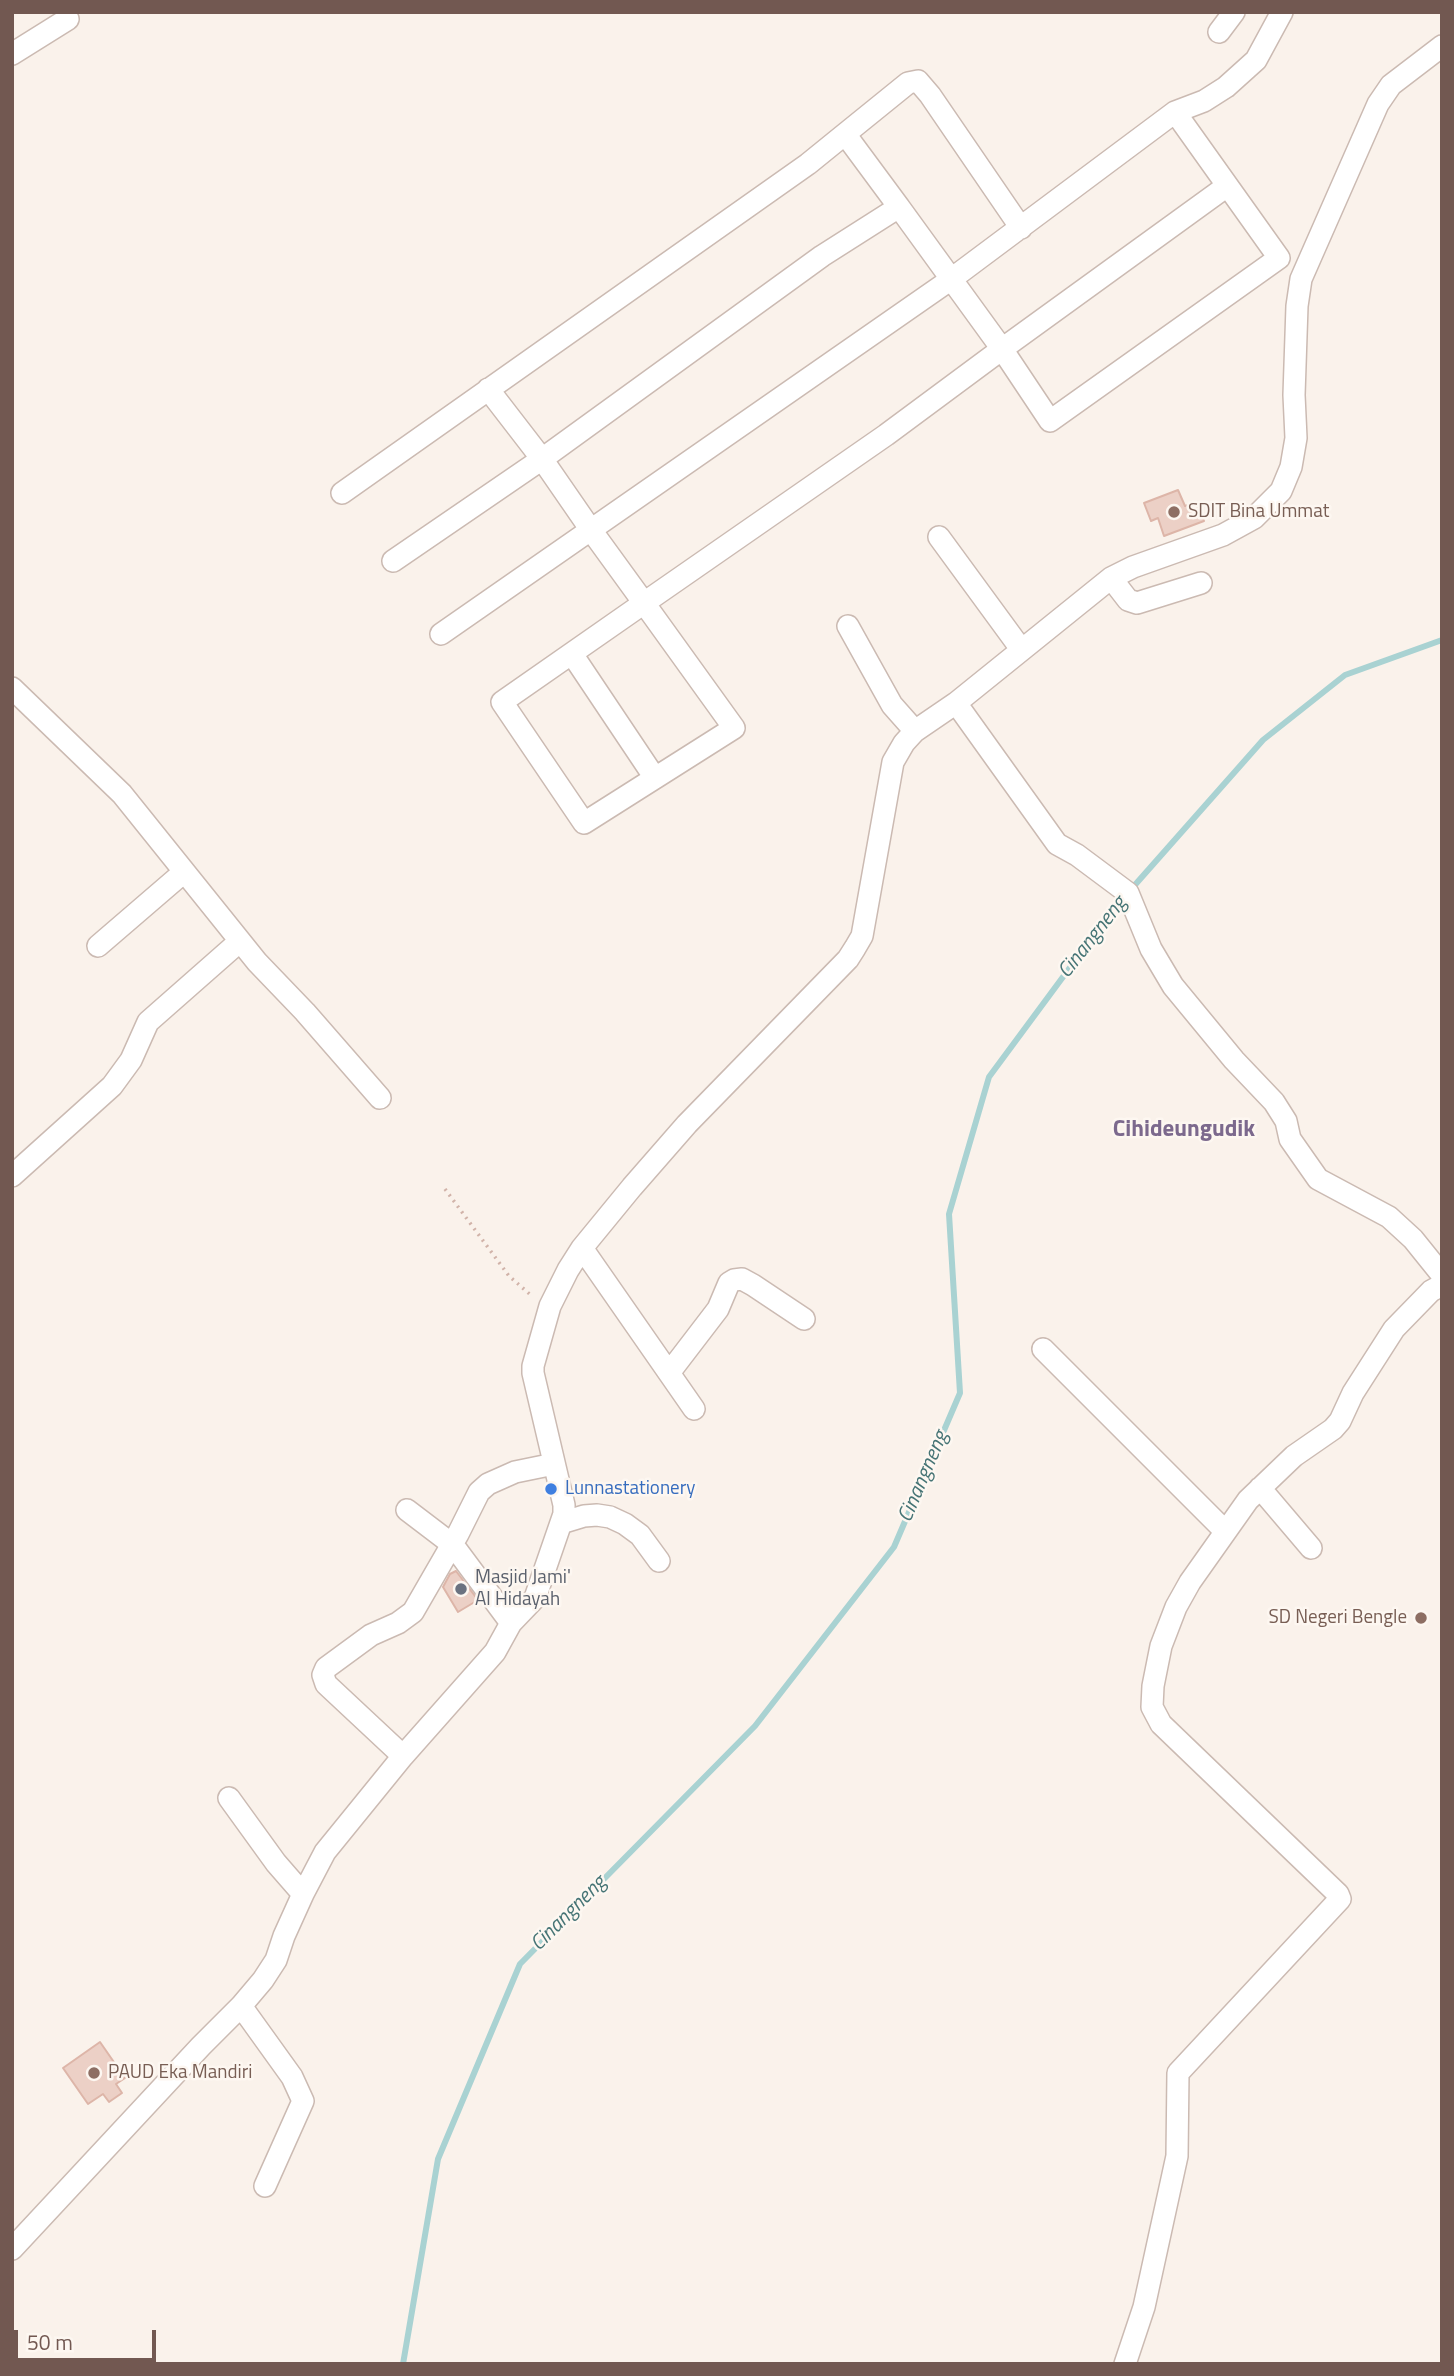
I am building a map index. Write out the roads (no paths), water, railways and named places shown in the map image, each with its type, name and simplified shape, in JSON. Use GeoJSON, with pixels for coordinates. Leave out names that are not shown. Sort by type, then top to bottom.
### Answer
{"type":"FeatureCollection","features":[{"type":"Feature","properties":{"kind":"street"},"geometry":{"type":"LineString","coordinates":[[1219,32],[1234,12]]}},
{"type":"Feature","properties":{"kind":"street"},"geometry":{"type":"LineString","coordinates":[[441,634],[950,279],[1175,112],[1204,101],[1244,73],[1256,60],[1283,12]]}},
{"type":"Feature","properties":{"kind":"street"},"geometry":{"type":"LineString","coordinates":[[12,54],[68,19]]}},
{"type":"Feature","properties":{"kind":"street"},"geometry":{"type":"LineString","coordinates":[[12,2249],[264,1980],[276,1960],[303,1894],[331,1845],[403,1756],[495,1652],[511,1623],[535,1598],[561,1523],[564,1505],[533,1366],[550,1306],[582,1248],[687,1124],[848,959],[862,936],[897,752],[915,731],[956,703],[1111,578],[1133,567],[1223,535],[1254,518],[1281,491],[1291,467],[1296,438],[1297,306],[1301,279],[1378,104],[1391,85],[1442,46]]}},
{"type":"Feature","properties":{"kind":"street"},"geometry":{"type":"LineString","coordinates":[[342,493],[807,163],[908,83],[918,81],[930,95],[1021,228]]}},
{"type":"Feature","properties":{"kind":"street"},"geometry":{"type":"LineString","coordinates":[[845,134],[1002,349],[1050,421],[1279,258],[1175,112]]}},
{"type":"Feature","properties":{"kind":"street"},"geometry":{"type":"LineString","coordinates":[[488,389],[542,459],[591,530],[644,603],[734,728],[584,823],[502,702],[572,653],[644,603],[886,435],[1227,186]]}},
{"type":"Feature","properties":{"kind":"street"},"geometry":{"type":"LineString","coordinates":[[393,561],[542,459],[822,256],[899,207]]}},
{"type":"Feature","properties":{"kind":"street"},"geometry":{"type":"LineString","coordinates":[[939,537],[1021,649]]}},
{"type":"Feature","properties":{"kind":"street"},"geometry":{"type":"LineString","coordinates":[[1111,578],[1128,600],[1137,603],[1201,583]]}},
{"type":"Feature","properties":{"kind":"street"},"geometry":{"type":"LineString","coordinates":[[848,626],[892,705],[915,731]]}},
{"type":"Feature","properties":{"kind":"street"},"geometry":{"type":"LineString","coordinates":[[572,653],[655,778]]}},
{"type":"Feature","properties":{"kind":"street"},"geometry":{"type":"LineString","coordinates":[[12,688],[122,794],[240,942],[380,1098]]}},
{"type":"Feature","properties":{"kind":"street"},"geometry":{"type":"LineString","coordinates":[[956,703],[1057,844],[1128,893],[1151,949],[1173,986],[1234,1060],[1273,1102],[1286,1121],[1290,1139],[1318,1179],[1389,1217],[1413,1239],[1442,1275]]}},
{"type":"Feature","properties":{"kind":"street"},"geometry":{"type":"LineString","coordinates":[[98,946],[184,872]]}},
{"type":"Feature","properties":{"kind":"street"},"geometry":{"type":"LineString","coordinates":[[12,1176],[112,1086],[131,1060],[148,1021],[240,942]]}},
{"type":"Feature","properties":{"kind":"street"},"geometry":{"type":"LineString","coordinates":[[582,1248],[694,1409]]}},
{"type":"Feature","properties":{"kind":"street"},"geometry":{"type":"LineString","coordinates":[[669,1373],[718,1309],[729,1283],[734,1280],[742,1279],[804,1318]]}},
{"type":"Feature","properties":{"kind":"street"},"geometry":{"type":"LineString","coordinates":[[1125,2364],[1144,2307],[1177,2156],[1179,2071],[1340,1899],[1338,1894],[1160,1724],[1152,1707],[1161,1646],[1176,1608],[1248,1500],[1300,1450],[1323,1438],[1333,1429],[1394,1329],[1431,1291],[1442,1284]]}},
{"type":"Feature","properties":{"kind":"street"},"geometry":{"type":"LineString","coordinates":[[1043,1349],[1225,1531]]}},
{"type":"Feature","properties":{"kind":"street"},"geometry":{"type":"LineString","coordinates":[[403,1756],[326,1684],[323,1675],[326,1668],[371,1635],[398,1623],[413,1612],[453,1545],[479,1492],[488,1483],[515,1472],[554,1464]]}},
{"type":"Feature","properties":{"kind":"street"},"geometry":{"type":"LineString","coordinates":[[1260,1488],[1311,1548]]}},
{"type":"Feature","properties":{"kind":"street"},"geometry":{"type":"LineString","coordinates":[[407,1510],[453,1545],[511,1623]]}},
{"type":"Feature","properties":{"kind":"street"},"geometry":{"type":"LineString","coordinates":[[561,1523],[584,1516],[610,1517],[640,1535],[659,1561]]}},
{"type":"Feature","properties":{"kind":"street"},"geometry":{"type":"LineString","coordinates":[[229,1798],[276,1863],[303,1894]]}},
{"type":"Feature","properties":{"kind":"street"},"geometry":{"type":"LineString","coordinates":[[242,2006],[292,2077],[303,2101],[265,2186]]}},
{"type":"Feature","properties":{"kind":"waterway","name":"Cinangneng"},"geometry":{"type":"LineString","coordinates":[[403,2364],[438,2159],[520,1964],[755,1726],[894,1547],[960,1393],[949,1214],[989,1077],[1111,912],[1263,740],[1345,675],[1442,640]]}},
{"type":"Feature","properties":{"kind":"place","name":"SDIT Bina Ummat"},"geometry":{"type":"Point","coordinates":[1174,512]}},
{"type":"Feature","properties":{"kind":"place","name":"Lunnastationery"},"geometry":{"type":"Point","coordinates":[551,1489]}},
{"type":"Feature","properties":{"kind":"place","name":"Masjid Jami' Al Hidayah"},"geometry":{"type":"Point","coordinates":[461,1589]}},
{"type":"Feature","properties":{"kind":"place","name":"SD Negeri Bengle"},"geometry":{"type":"Point","coordinates":[1421,1618]}},
{"type":"Feature","properties":{"kind":"place","name":"PAUD Eka Mandiri"},"geometry":{"type":"Point","coordinates":[94,2073]}},
{"type":"Feature","properties":{"kind":"district","name":"Cihideungudik"},"geometry":{"type":"Point","coordinates":[1184,1130]}}]}
